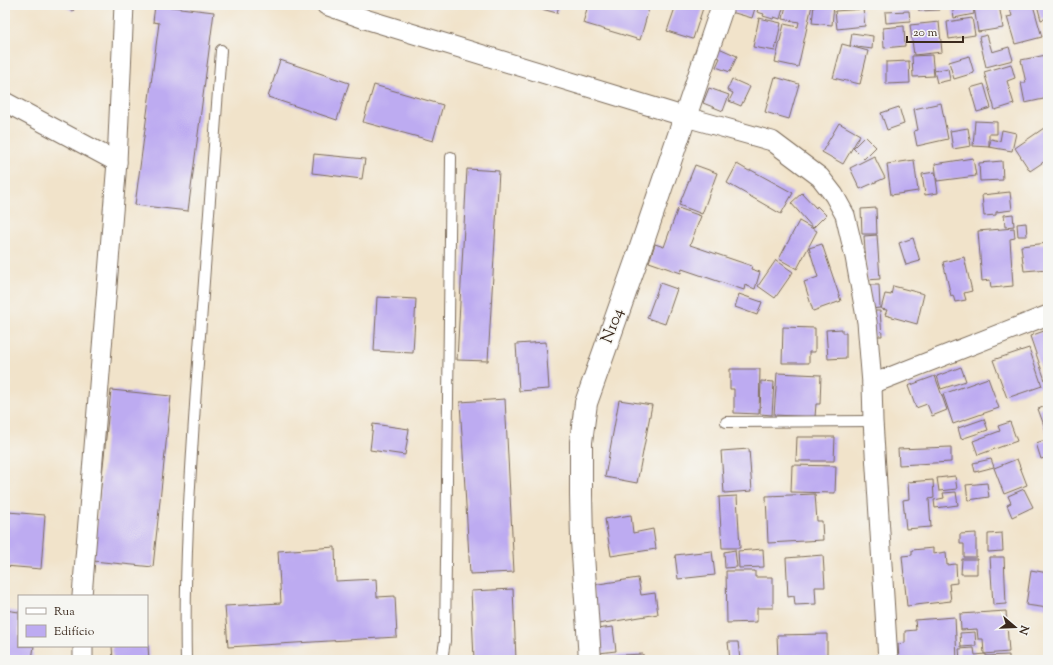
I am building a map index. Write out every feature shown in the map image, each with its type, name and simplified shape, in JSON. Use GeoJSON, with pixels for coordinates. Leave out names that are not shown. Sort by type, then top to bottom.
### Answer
{"type":"FeatureCollection","features":[{"type":"Feature","properties":{"kind":"street"},"geometry":{"type":"LineString","coordinates":[[82,595],[117,162],[124,5]]}},
{"type":"Feature","properties":{"kind":"street"},"geometry":{"type":"LineString","coordinates":[[326,5],[365,19],[686,117],[772,141],[820,177],[834,195],[845,215],[855,257],[867,322],[888,660]]}},
{"type":"Feature","properties":{"kind":"street","name":"N104"},"geometry":{"type":"LineString","coordinates":[[590,660],[582,540],[581,495],[581,442],[586,403],[686,117],[723,5]]}},
{"type":"Feature","properties":{"kind":"street"},"geometry":{"type":"LineString","coordinates":[[5,102],[117,162]]}},
{"type":"Feature","properties":{"kind":"street"},"geometry":{"type":"LineString","coordinates":[[872,384],[1047,317]]}},
{"type":"Feature","properties":{"kind":"street"},"geometry":{"type":"LineString","coordinates":[[82,647],[83,660]]}},
{"type":"Feature","properties":{"kind":"lane"},"geometry":{"type":"LineString","coordinates":[[186,660],[185,612],[188,508],[221,50]]}},
{"type":"Feature","properties":{"kind":"lane"},"geometry":{"type":"LineString","coordinates":[[442,660],[445,641],[451,157]]}},
{"type":"Feature","properties":{"kind":"lane"},"geometry":{"type":"LineString","coordinates":[[726,422],[873,421]]}},
{"type":"Feature","properties":{"kind":"building"},"geometry":{"type":"Polygon","coordinates":[[[62,5],[77,5],[73,11],[62,5]]]}},
{"type":"Feature","properties":{"kind":"building"},"geometry":{"type":"Polygon","coordinates":[[[155,5],[214,12],[188,211],[135,205],[159,23],[153,22],[155,5]]]}},
{"type":"Feature","properties":{"kind":"building"},"geometry":{"type":"Polygon","coordinates":[[[526,5],[559,5],[557,13],[526,5]]]}},
{"type":"Feature","properties":{"kind":"building"},"geometry":{"type":"Polygon","coordinates":[[[588,5],[650,5],[640,40],[583,23],[588,5]]]}},
{"type":"Feature","properties":{"kind":"building"},"geometry":{"type":"Polygon","coordinates":[[[676,5],[704,5],[693,39],[667,31],[676,5]]]}},
{"type":"Feature","properties":{"kind":"building"},"geometry":{"type":"Polygon","coordinates":[[[733,5],[756,5],[752,18],[731,12],[733,5]]]}},
{"type":"Feature","properties":{"kind":"building"},"geometry":{"type":"Polygon","coordinates":[[[759,5],[784,5],[780,19],[774,17],[773,19],[763,16],[764,14],[757,12],[759,5]]]}},
{"type":"Feature","properties":{"kind":"building"},"geometry":{"type":"Polygon","coordinates":[[[786,5],[812,5],[798,67],[775,62],[784,24],[798,27],[799,22],[783,19],[786,5]]]}},
{"type":"Feature","properties":{"kind":"building"},"geometry":{"type":"Polygon","coordinates":[[[814,5],[834,5],[832,25],[812,23],[814,5]]]}},
{"type":"Feature","properties":{"kind":"building"},"geometry":{"type":"Polygon","coordinates":[[[918,5],[938,5],[939,10],[919,11],[918,5]]]}},
{"type":"Feature","properties":{"kind":"building"},"geometry":{"type":"Polygon","coordinates":[[[952,5],[973,5],[974,14],[954,18],[952,5]]]}},
{"type":"Feature","properties":{"kind":"building"},"geometry":{"type":"Polygon","coordinates":[[[999,5],[1003,28],[978,32],[974,7],[999,5]]]}},
{"type":"Feature","properties":{"kind":"building"},"geometry":{"type":"Polygon","coordinates":[[[1009,5],[1033,5],[1042,37],[1015,44],[1007,17],[1012,16],[1009,5]]]}},
{"type":"Feature","properties":{"kind":"building"},"geometry":{"type":"Polygon","coordinates":[[[1037,5],[1048,5],[1048,18],[1041,20],[1037,5]]]}},
{"type":"Feature","properties":{"kind":"building"},"geometry":{"type":"Polygon","coordinates":[[[863,9],[865,26],[837,29],[835,11],[863,9]]]}},
{"type":"Feature","properties":{"kind":"building"},"geometry":{"type":"Polygon","coordinates":[[[909,11],[910,21],[886,23],[885,12],[909,11]]]}},
{"type":"Feature","properties":{"kind":"building"},"geometry":{"type":"Polygon","coordinates":[[[759,18],[781,23],[775,51],[753,47],[759,18]]]}},
{"type":"Feature","properties":{"kind":"building"},"geometry":{"type":"Polygon","coordinates":[[[972,18],[975,35],[949,39],[947,22],[972,18]]]}},
{"type":"Feature","properties":{"kind":"building"},"geometry":{"type":"Polygon","coordinates":[[[939,22],[942,52],[914,55],[910,25],[939,22]]]}},
{"type":"Feature","properties":{"kind":"building"},"geometry":{"type":"Polygon","coordinates":[[[904,26],[905,46],[884,48],[883,28],[904,26]]]}},
{"type":"Feature","properties":{"kind":"building"},"geometry":{"type":"Polygon","coordinates":[[[852,33],[873,36],[872,49],[850,46],[852,33]]]}},
{"type":"Feature","properties":{"kind":"building"},"geometry":{"type":"Polygon","coordinates":[[[987,35],[992,52],[1009,47],[1013,60],[986,67],[979,37],[987,35]]]}},
{"type":"Feature","properties":{"kind":"building"},"geometry":{"type":"Polygon","coordinates":[[[842,44],[868,51],[860,84],[833,78],[842,44]]]}},
{"type":"Feature","properties":{"kind":"building"},"geometry":{"type":"Polygon","coordinates":[[[719,48],[737,56],[730,72],[716,67],[720,58],[716,57],[719,48]]]}},
{"type":"Feature","properties":{"kind":"building"},"geometry":{"type":"Polygon","coordinates":[[[932,55],[934,76],[913,77],[912,56],[932,55]]]}},
{"type":"Feature","properties":{"kind":"building"},"geometry":{"type":"Polygon","coordinates":[[[1046,55],[1048,63],[1048,98],[1025,103],[1021,83],[1026,83],[1021,60],[1046,55]]]}},
{"type":"Feature","properties":{"kind":"building"},"geometry":{"type":"Polygon","coordinates":[[[969,56],[974,73],[954,79],[949,62],[969,56]]]}},
{"type":"Feature","properties":{"kind":"building"},"geometry":{"type":"Polygon","coordinates":[[[280,60],[349,83],[337,120],[268,97],[280,60]]]}},
{"type":"Feature","properties":{"kind":"building"},"geometry":{"type":"Polygon","coordinates":[[[909,61],[910,83],[886,84],[886,62],[909,61]]]}},
{"type":"Feature","properties":{"kind":"building"},"geometry":{"type":"Polygon","coordinates":[[[1011,64],[1015,78],[1007,81],[1014,104],[995,110],[984,72],[1011,64]]]}},
{"type":"Feature","properties":{"kind":"building"},"geometry":{"type":"Polygon","coordinates":[[[948,68],[950,80],[937,83],[934,71],[948,68]]]}},
{"type":"Feature","properties":{"kind":"building"},"geometry":{"type":"Polygon","coordinates":[[[775,77],[799,84],[789,119],[765,112],[775,77]]]}},
{"type":"Feature","properties":{"kind":"building"},"geometry":{"type":"Polygon","coordinates":[[[732,79],[750,87],[741,106],[729,101],[733,93],[727,90],[732,79]]]}},
{"type":"Feature","properties":{"kind":"building"},"geometry":{"type":"Polygon","coordinates":[[[984,84],[991,108],[977,112],[970,88],[984,84]]]}},
{"type":"Feature","properties":{"kind":"building"},"geometry":{"type":"Polygon","coordinates":[[[374,85],[443,105],[433,141],[363,122],[374,85]]]}},
{"type":"Feature","properties":{"kind":"building"},"geometry":{"type":"Polygon","coordinates":[[[709,88],[729,95],[723,111],[703,103],[709,88]]]}},
{"type":"Feature","properties":{"kind":"building"},"geometry":{"type":"Polygon","coordinates":[[[941,103],[948,139],[917,146],[914,131],[918,130],[914,109],[941,103]]]}},
{"type":"Feature","properties":{"kind":"building"},"geometry":{"type":"Polygon","coordinates":[[[899,107],[904,124],[887,130],[881,113],[899,107]]]}},
{"type":"Feature","properties":{"kind":"building"},"geometry":{"type":"Polygon","coordinates":[[[975,121],[997,122],[997,134],[989,134],[989,147],[973,146],[975,121]]]}},
{"type":"Feature","properties":{"kind":"building"},"geometry":{"type":"Polygon","coordinates":[[[839,123],[860,135],[843,164],[822,152],[839,123]]]}},
{"type":"Feature","properties":{"kind":"building"},"geometry":{"type":"Polygon","coordinates":[[[968,128],[971,146],[953,149],[950,131],[968,128]]]}},
{"type":"Feature","properties":{"kind":"building"},"geometry":{"type":"Polygon","coordinates":[[[1044,128],[1048,135],[1048,159],[1030,171],[1015,148],[1044,128]]]}},
{"type":"Feature","properties":{"kind":"building"},"geometry":{"type":"Polygon","coordinates":[[[1002,130],[1016,133],[1012,151],[989,147],[991,139],[1000,141],[1002,130]]]}},
{"type":"Feature","properties":{"kind":"building"},"geometry":{"type":"Polygon","coordinates":[[[865,136],[876,147],[864,159],[853,148],[865,136]]]}},
{"type":"Feature","properties":{"kind":"building"},"geometry":{"type":"Polygon","coordinates":[[[314,154],[365,159],[362,179],[312,173],[314,154]]]}},
{"type":"Feature","properties":{"kind":"building"},"geometry":{"type":"Polygon","coordinates":[[[874,156],[885,178],[860,189],[850,168],[874,156]]]}},
{"type":"Feature","properties":{"kind":"building"},"geometry":{"type":"Polygon","coordinates":[[[973,158],[976,176],[937,181],[935,164],[973,158]]]}},
{"type":"Feature","properties":{"kind":"building"},"geometry":{"type":"Polygon","coordinates":[[[914,160],[918,191],[891,195],[887,164],[914,160]]]}},
{"type":"Feature","properties":{"kind":"building"},"geometry":{"type":"Polygon","coordinates":[[[1002,161],[1003,180],[980,181],[979,163],[1002,161]]]}},
{"type":"Feature","properties":{"kind":"building"},"geometry":{"type":"Polygon","coordinates":[[[737,164],[793,193],[781,214],[727,183],[737,164]]]}},
{"type":"Feature","properties":{"kind":"building"},"geometry":{"type":"Polygon","coordinates":[[[695,165],[717,173],[702,214],[679,205],[695,165]]]}},
{"type":"Feature","properties":{"kind":"building"},"geometry":{"type":"Polygon","coordinates":[[[467,169],[499,171],[488,361],[457,360],[467,169]]]}},
{"type":"Feature","properties":{"kind":"building"},"geometry":{"type":"Polygon","coordinates":[[[935,172],[938,193],[925,195],[922,174],[935,172]]]}},
{"type":"Feature","properties":{"kind":"building"},"geometry":{"type":"Polygon","coordinates":[[[1010,192],[1012,210],[996,212],[996,215],[984,216],[982,195],[1010,192]]]}},
{"type":"Feature","properties":{"kind":"building"},"geometry":{"type":"Polygon","coordinates":[[[802,193],[816,208],[817,206],[826,215],[813,228],[791,203],[802,193]]]}},
{"type":"Feature","properties":{"kind":"building"},"geometry":{"type":"Polygon","coordinates":[[[678,208],[701,216],[690,245],[752,266],[751,269],[760,272],[755,289],[745,285],[744,290],[682,269],[681,273],[649,262],[655,244],[664,247],[678,208]]]}},
{"type":"Feature","properties":{"kind":"building"},"geometry":{"type":"Polygon","coordinates":[[[876,208],[877,234],[862,234],[861,209],[876,208]]]}},
{"type":"Feature","properties":{"kind":"building"},"geometry":{"type":"Polygon","coordinates":[[[1013,214],[1014,226],[1005,227],[1004,215],[1013,214]]]}},
{"type":"Feature","properties":{"kind":"building"},"geometry":{"type":"Polygon","coordinates":[[[799,221],[817,231],[797,269],[779,259],[799,221]]]}},
{"type":"Feature","properties":{"kind":"building"},"geometry":{"type":"Polygon","coordinates":[[[1026,223],[1027,236],[1018,236],[1017,224],[1026,223]]]}},
{"type":"Feature","properties":{"kind":"building"},"geometry":{"type":"Polygon","coordinates":[[[1014,228],[1015,238],[1010,239],[1013,286],[991,288],[990,280],[982,281],[978,231],[1014,228]]]}},
{"type":"Feature","properties":{"kind":"building"},"geometry":{"type":"Polygon","coordinates":[[[877,235],[880,279],[867,280],[864,236],[877,235]]]}},
{"type":"Feature","properties":{"kind":"building"},"geometry":{"type":"Polygon","coordinates":[[[913,238],[920,261],[906,265],[899,243],[913,238]]]}},
{"type":"Feature","properties":{"kind":"building"},"geometry":{"type":"Polygon","coordinates":[[[1048,243],[1048,269],[1024,271],[1021,246],[1048,243]]]}},
{"type":"Feature","properties":{"kind":"building"},"geometry":{"type":"Polygon","coordinates":[[[822,244],[841,301],[813,311],[804,282],[818,277],[809,248],[822,244]]]}},
{"type":"Feature","properties":{"kind":"building"},"geometry":{"type":"Polygon","coordinates":[[[964,257],[972,291],[964,293],[966,300],[955,302],[953,295],[951,296],[943,262],[964,257]]]}},
{"type":"Feature","properties":{"kind":"building"},"geometry":{"type":"Polygon","coordinates":[[[776,260],[793,272],[775,298],[758,286],[776,260]]]}},
{"type":"Feature","properties":{"kind":"building"},"geometry":{"type":"Polygon","coordinates":[[[660,283],[677,289],[665,324],[647,318],[660,283]]]}},
{"type":"Feature","properties":{"kind":"building"},"geometry":{"type":"Polygon","coordinates":[[[869,285],[879,285],[880,308],[870,309],[869,285]]]}},
{"type":"Feature","properties":{"kind":"building"},"geometry":{"type":"Polygon","coordinates":[[[893,286],[924,294],[917,324],[885,315],[887,310],[881,309],[885,294],[891,295],[893,286]]]}},
{"type":"Feature","properties":{"kind":"building"},"geometry":{"type":"Polygon","coordinates":[[[739,294],[762,302],[757,315],[735,307],[739,294]]]}},
{"type":"Feature","properties":{"kind":"building"},"geometry":{"type":"Polygon","coordinates":[[[377,297],[416,299],[413,353],[374,351],[377,297]]]}},
{"type":"Feature","properties":{"kind":"building"},"geometry":{"type":"Polygon","coordinates":[[[872,311],[880,311],[882,336],[873,336],[872,311]]]}},
{"type":"Feature","properties":{"kind":"building"},"geometry":{"type":"Polygon","coordinates":[[[783,327],[815,328],[815,352],[809,352],[809,363],[782,363],[783,327]]]}},
{"type":"Feature","properties":{"kind":"building"},"geometry":{"type":"Polygon","coordinates":[[[842,329],[842,333],[846,333],[846,358],[828,359],[826,330],[842,329]]]}},
{"type":"Feature","properties":{"kind":"building"},"geometry":{"type":"Polygon","coordinates":[[[1044,331],[1048,343],[1048,389],[1030,336],[1044,331]]]}},
{"type":"Feature","properties":{"kind":"building"},"geometry":{"type":"Polygon","coordinates":[[[546,342],[549,389],[519,391],[516,344],[546,342]]]}},
{"type":"Feature","properties":{"kind":"building"},"geometry":{"type":"Polygon","coordinates":[[[1029,348],[1042,386],[1007,398],[993,360],[1029,348]]]}},
{"type":"Feature","properties":{"kind":"building"},"geometry":{"type":"Polygon","coordinates":[[[961,367],[966,381],[941,389],[937,376],[961,367]]]}},
{"type":"Feature","properties":{"kind":"building"},"geometry":{"type":"Polygon","coordinates":[[[730,369],[760,369],[759,414],[734,413],[734,389],[730,389],[730,369]]]}},
{"type":"Feature","properties":{"kind":"building"},"geometry":{"type":"Polygon","coordinates":[[[777,373],[821,375],[820,404],[816,404],[815,417],[774,415],[777,373]]]}},
{"type":"Feature","properties":{"kind":"building"},"geometry":{"type":"Polygon","coordinates":[[[935,376],[947,410],[932,416],[927,404],[916,408],[908,386],[935,376]]]}},
{"type":"Feature","properties":{"kind":"building"},"geometry":{"type":"Polygon","coordinates":[[[988,378],[999,408],[953,424],[943,394],[988,378]]]}},
{"type":"Feature","properties":{"kind":"building"},"geometry":{"type":"Polygon","coordinates":[[[761,381],[774,382],[772,415],[760,414],[761,381]]]}},
{"type":"Feature","properties":{"kind":"building"},"geometry":{"type":"Polygon","coordinates":[[[111,390],[171,396],[153,567],[93,561],[111,390]]]}},
{"type":"Feature","properties":{"kind":"building"},"geometry":{"type":"Polygon","coordinates":[[[505,399],[514,572],[470,574],[460,402],[505,399]]]}},
{"type":"Feature","properties":{"kind":"building"},"geometry":{"type":"Polygon","coordinates":[[[619,400],[652,405],[637,483],[605,477],[619,400]]]}},
{"type":"Feature","properties":{"kind":"building"},"geometry":{"type":"Polygon","coordinates":[[[1048,405],[1048,436],[1038,409],[1048,405]]]}},
{"type":"Feature","properties":{"kind":"building"},"geometry":{"type":"Polygon","coordinates":[[[984,419],[988,430],[961,439],[958,428],[984,419]]]}},
{"type":"Feature","properties":{"kind":"building"},"geometry":{"type":"Polygon","coordinates":[[[1010,422],[1017,441],[978,455],[973,441],[1000,431],[998,426],[1010,422]]]}},
{"type":"Feature","properties":{"kind":"building"},"geometry":{"type":"Polygon","coordinates":[[[373,424],[409,429],[405,455],[370,450],[373,424]]]}},
{"type":"Feature","properties":{"kind":"building"},"geometry":{"type":"Polygon","coordinates":[[[797,437],[835,437],[834,461],[796,461],[797,437]]]}},
{"type":"Feature","properties":{"kind":"building"},"geometry":{"type":"Polygon","coordinates":[[[1048,439],[1048,457],[1041,459],[1036,443],[1048,439]]]}},
{"type":"Feature","properties":{"kind":"building"},"geometry":{"type":"Polygon","coordinates":[[[951,447],[951,462],[899,465],[898,449],[951,447]]]}},
{"type":"Feature","properties":{"kind":"building"},"geometry":{"type":"Polygon","coordinates":[[[749,449],[752,491],[724,493],[721,451],[749,449]]]}},
{"type":"Feature","properties":{"kind":"building"},"geometry":{"type":"Polygon","coordinates":[[[991,459],[994,467],[975,472],[973,463],[991,459]]]}},
{"type":"Feature","properties":{"kind":"building"},"geometry":{"type":"Polygon","coordinates":[[[1017,459],[1027,485],[1004,494],[994,468],[1017,459]]]}},
{"type":"Feature","properties":{"kind":"building"},"geometry":{"type":"Polygon","coordinates":[[[792,465],[836,466],[835,493],[791,492],[792,465]]]}},
{"type":"Feature","properties":{"kind":"building"},"geometry":{"type":"Polygon","coordinates":[[[955,476],[957,489],[939,491],[937,478],[955,476]]]}},
{"type":"Feature","properties":{"kind":"building"},"geometry":{"type":"Polygon","coordinates":[[[933,480],[934,498],[929,499],[931,527],[906,529],[903,500],[909,499],[908,482],[933,480]]]}},
{"type":"Feature","properties":{"kind":"building"},"geometry":{"type":"Polygon","coordinates":[[[987,483],[989,497],[968,500],[966,485],[987,483]]]}},
{"type":"Feature","properties":{"kind":"building"},"geometry":{"type":"Polygon","coordinates":[[[1024,489],[1033,507],[1012,517],[1007,505],[1011,503],[1008,496],[1024,489]]]}},
{"type":"Feature","properties":{"kind":"building"},"geometry":{"type":"Polygon","coordinates":[[[956,492],[958,505],[935,508],[934,500],[944,498],[943,493],[956,492]]]}},
{"type":"Feature","properties":{"kind":"building"},"geometry":{"type":"Polygon","coordinates":[[[815,494],[817,521],[822,521],[823,540],[768,543],[766,496],[815,494]]]}},
{"type":"Feature","properties":{"kind":"building"},"geometry":{"type":"Polygon","coordinates":[[[737,496],[740,548],[722,548],[719,497],[737,496]]]}},
{"type":"Feature","properties":{"kind":"building"},"geometry":{"type":"Polygon","coordinates":[[[8,512],[45,515],[41,569],[5,566],[5,541],[8,512]]]}},
{"type":"Feature","properties":{"kind":"building"},"geometry":{"type":"Polygon","coordinates":[[[631,515],[633,533],[653,529],[656,549],[611,556],[605,519],[631,515]]]}},
{"type":"Feature","properties":{"kind":"building"},"geometry":{"type":"Polygon","coordinates":[[[976,533],[976,557],[964,557],[964,544],[960,544],[960,534],[976,533]]]}},
{"type":"Feature","properties":{"kind":"building"},"geometry":{"type":"Polygon","coordinates":[[[1002,533],[1003,551],[988,552],[988,534],[1002,533]]]}},
{"type":"Feature","properties":{"kind":"building"},"geometry":{"type":"Polygon","coordinates":[[[335,547],[336,581],[376,579],[377,597],[395,596],[397,637],[228,647],[225,606],[281,603],[278,551],[335,547]]]}},
{"type":"Feature","properties":{"kind":"building"},"geometry":{"type":"Polygon","coordinates":[[[933,548],[933,554],[946,552],[947,565],[956,564],[957,583],[949,584],[951,601],[907,606],[902,556],[912,555],[912,550],[933,548]]]}},
{"type":"Feature","properties":{"kind":"building"},"geometry":{"type":"Polygon","coordinates":[[[763,549],[764,567],[739,568],[738,551],[763,549]]]}},
{"type":"Feature","properties":{"kind":"building"},"geometry":{"type":"Polygon","coordinates":[[[735,550],[737,567],[725,568],[724,552],[735,550]]]}},
{"type":"Feature","properties":{"kind":"building"},"geometry":{"type":"Polygon","coordinates":[[[712,551],[715,575],[678,579],[675,555],[712,551]]]}},
{"type":"Feature","properties":{"kind":"building"},"geometry":{"type":"Polygon","coordinates":[[[823,555],[825,587],[815,587],[816,604],[795,605],[794,596],[788,597],[786,558],[823,555]]]}},
{"type":"Feature","properties":{"kind":"building"},"geometry":{"type":"Polygon","coordinates":[[[990,557],[1004,557],[1006,604],[993,605],[990,557]]]}},
{"type":"Feature","properties":{"kind":"building"},"geometry":{"type":"Polygon","coordinates":[[[962,559],[977,559],[977,574],[961,574],[962,559]]]}},
{"type":"Feature","properties":{"kind":"building"},"geometry":{"type":"Polygon","coordinates":[[[1031,570],[1048,573],[1048,608],[1026,605],[1031,570]]]}},
{"type":"Feature","properties":{"kind":"building"},"geometry":{"type":"Polygon","coordinates":[[[726,571],[755,571],[755,577],[773,577],[773,608],[757,608],[757,622],[727,623],[726,571]]]}},
{"type":"Feature","properties":{"kind":"building"},"geometry":{"type":"Polygon","coordinates":[[[638,578],[641,595],[655,593],[658,614],[598,624],[592,585],[638,578]]]}},
{"type":"Feature","properties":{"kind":"building"},"geometry":{"type":"Polygon","coordinates":[[[513,589],[516,660],[474,660],[471,591],[513,589]]]}},
{"type":"Feature","properties":{"kind":"building"},"geometry":{"type":"Polygon","coordinates":[[[5,610],[18,612],[18,647],[34,647],[32,660],[5,660],[5,610]]]}},
{"type":"Feature","properties":{"kind":"building"},"geometry":{"type":"Polygon","coordinates":[[[1006,611],[1009,652],[984,654],[983,639],[978,639],[977,629],[961,630],[960,614],[1006,611]]]}},
{"type":"Feature","properties":{"kind":"building"},"geometry":{"type":"Polygon","coordinates":[[[955,617],[957,660],[899,660],[898,644],[905,643],[905,631],[916,630],[915,620],[955,617]]]}},
{"type":"Feature","properties":{"kind":"building"},"geometry":{"type":"Polygon","coordinates":[[[613,627],[616,651],[599,653],[596,629],[613,627]]]}},
{"type":"Feature","properties":{"kind":"building"},"geometry":{"type":"Polygon","coordinates":[[[975,632],[976,646],[961,647],[960,633],[975,632]]]}},
{"type":"Feature","properties":{"kind":"building"},"geometry":{"type":"Polygon","coordinates":[[[827,634],[827,660],[778,660],[777,635],[827,634]]]}},
{"type":"Feature","properties":{"kind":"building"},"geometry":{"type":"Polygon","coordinates":[[[728,642],[738,642],[740,660],[730,660],[728,642]]]}},
{"type":"Feature","properties":{"kind":"building"},"geometry":{"type":"Polygon","coordinates":[[[148,646],[149,660],[113,660],[112,647],[148,646]]]}},
{"type":"Feature","properties":{"kind":"building"},"geometry":{"type":"Polygon","coordinates":[[[974,648],[975,655],[1009,655],[1009,660],[960,660],[959,649],[974,648]]]}},
{"type":"Feature","properties":{"kind":"building"},"geometry":{"type":"Polygon","coordinates":[[[643,654],[643,660],[604,660],[603,656],[643,654]]]}}]}
